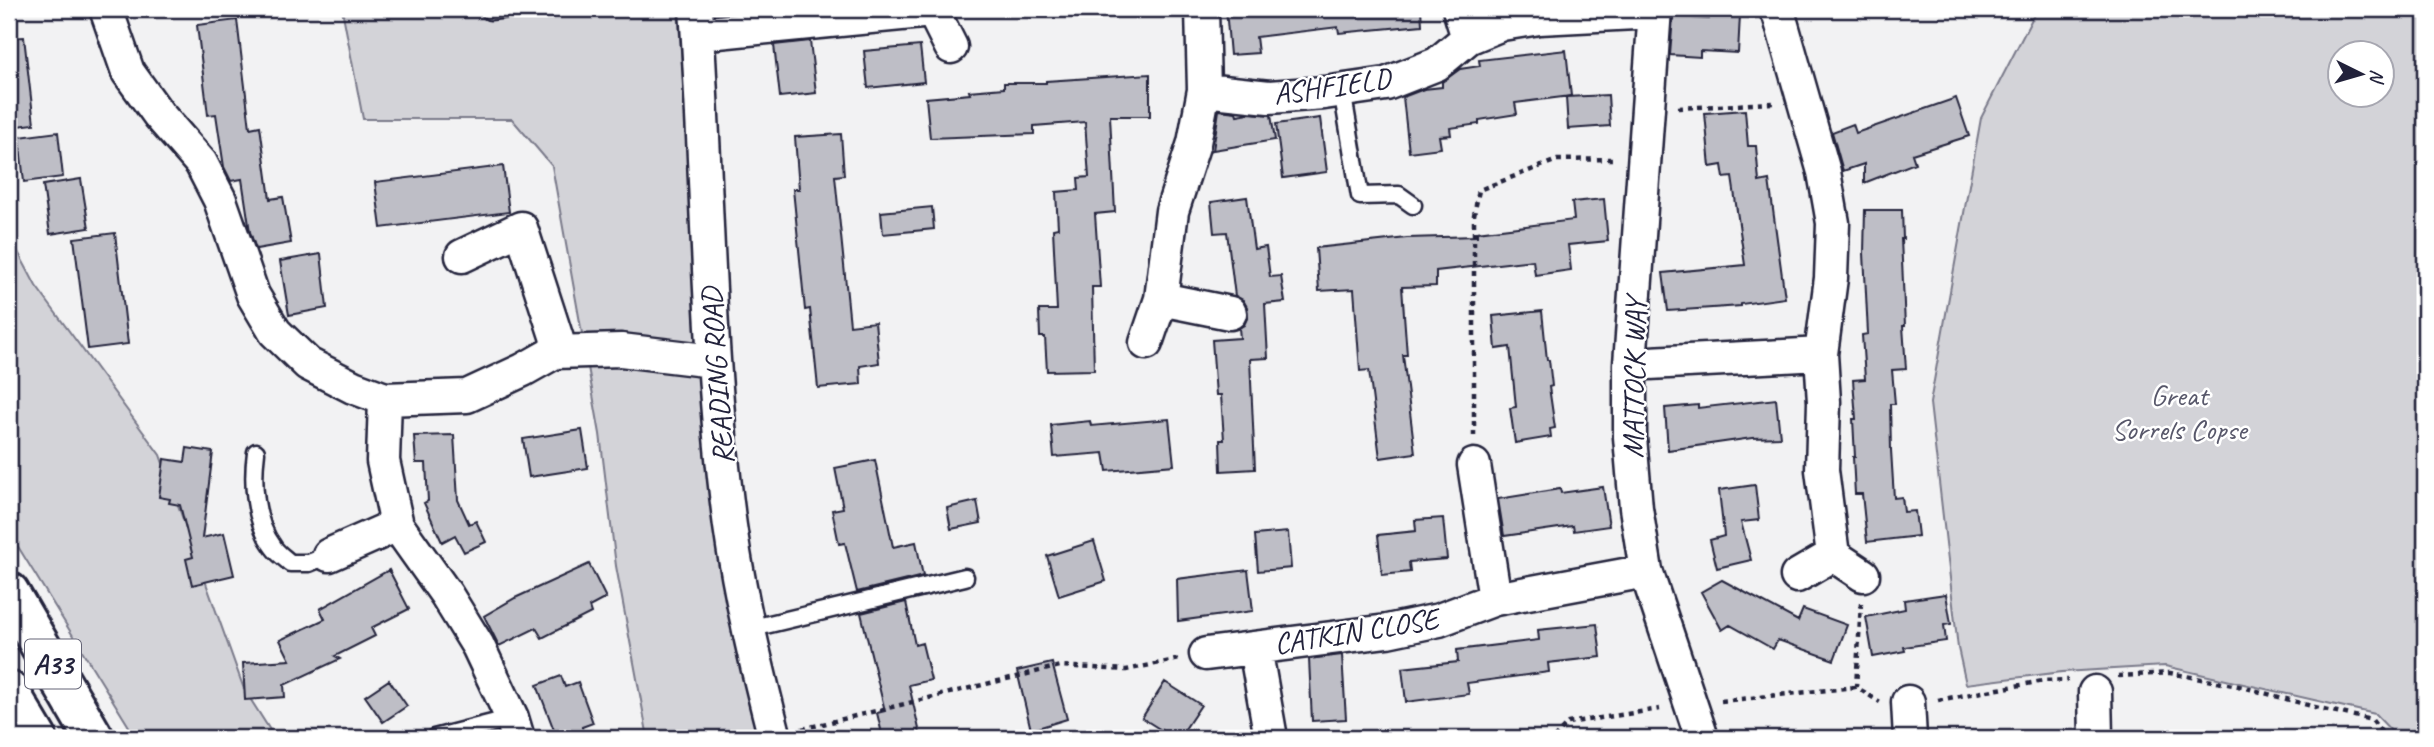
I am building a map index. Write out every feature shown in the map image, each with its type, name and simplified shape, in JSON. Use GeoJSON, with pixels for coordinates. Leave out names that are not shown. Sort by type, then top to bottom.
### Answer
{"type":"FeatureCollection","features":[{"type":"Feature","properties":{"kind":"highway","name":"A33"},"geometry":{"type":"LineString","coordinates":[[9,592],[94,738]]}},
{"type":"Feature","properties":{"kind":"highway","name":"A33"},"geometry":{"type":"LineString","coordinates":[[9,691],[37,738]]}},
{"type":"Feature","properties":{"kind":"street"},"geometry":{"type":"LineString","coordinates":[[106,9],[128,72],[159,115],[201,163],[219,200],[253,295],[275,332],[308,364],[353,387],[385,399],[467,396],[555,352],[621,350],[713,361]]}},
{"type":"Feature","properties":{"kind":"street"},"geometry":{"type":"LineString","coordinates":[[1146,343],[1161,299],[1172,212],[1194,143],[1204,90],[1202,9]]}},
{"type":"Feature","properties":{"kind":"street"},"geometry":{"type":"LineString","coordinates":[[1778,9],[1824,172],[1833,223],[1831,278],[1821,354],[1824,402],[1822,470],[1833,555],[1863,575]]}},
{"type":"Feature","properties":{"kind":"street"},"geometry":{"type":"LineString","coordinates":[[697,21],[932,10],[951,47]]}},
{"type":"Feature","properties":{"kind":"street","name":"ASHFIELD"},"geometry":{"type":"LineString","coordinates":[[1204,90],[1269,97],[1385,83],[1437,64],[1464,23],[1502,24],[1539,18],[1655,10]]}},
{"type":"Feature","properties":{"kind":"street","name":"MATTOCK WAY"},"geometry":{"type":"LineString","coordinates":[[1655,10],[1630,364],[1630,437],[1636,508],[1646,571],[1702,738]]}},
{"type":"Feature","properties":{"kind":"street","name":"READING ROAD"},"geometry":{"type":"LineString","coordinates":[[697,21],[713,361],[730,526],[749,628],[774,737]]}},
{"type":"Feature","properties":{"kind":"street"},"geometry":{"type":"LineString","coordinates":[[462,256],[521,228],[557,339],[555,352]]}},
{"type":"Feature","properties":{"kind":"street"},"geometry":{"type":"LineString","coordinates":[[1161,299],[1230,313]]}},
{"type":"Feature","properties":{"kind":"street"},"geometry":{"type":"LineString","coordinates":[[1630,364],[1821,354]]}},
{"type":"Feature","properties":{"kind":"street"},"geometry":{"type":"LineString","coordinates":[[385,399],[383,461],[397,526],[446,594],[478,646],[515,728]]}},
{"type":"Feature","properties":{"kind":"street"},"geometry":{"type":"LineString","coordinates":[[1474,465],[1495,598]]}},
{"type":"Feature","properties":{"kind":"street"},"geometry":{"type":"LineString","coordinates":[[329,555],[397,526]]}},
{"type":"Feature","properties":{"kind":"street"},"geometry":{"type":"LineString","coordinates":[[1797,576],[1833,555]]}},
{"type":"Feature","properties":{"kind":"street","name":"CATKIN CLOSE"},"geometry":{"type":"LineString","coordinates":[[1206,654],[1400,628],[1439,620],[1495,598],[1646,571]]}},
{"type":"Feature","properties":{"kind":"street","name":"CATKIN CLOSE"},"geometry":{"type":"LineString","coordinates":[[1255,648],[1271,738]]}},
{"type":"Feature","properties":{"kind":"street"},"geometry":{"type":"LineString","coordinates":[[2095,692],[2096,738]]}},
{"type":"Feature","properties":{"kind":"street"},"geometry":{"type":"LineString","coordinates":[[1908,702],[1910,738]]}},
{"type":"Feature","properties":{"kind":"lane"},"geometry":{"type":"LineString","coordinates":[[490,11],[509,9]]}},
{"type":"Feature","properties":{"kind":"lane"},"geometry":{"type":"LineString","coordinates":[[1342,90],[1360,197],[1399,195],[1413,205]]}},
{"type":"Feature","properties":{"kind":"lane"},"geometry":{"type":"LineString","coordinates":[[256,452],[253,472],[256,497],[262,525],[274,549],[290,563],[309,563],[329,555]]}},
{"type":"Feature","properties":{"kind":"lane"},"geometry":{"type":"LineString","coordinates":[[749,628],[965,577]]}},
{"type":"Feature","properties":{"kind":"lane"},"geometry":{"type":"LineString","coordinates":[[434,738],[515,728]]}},
{"type":"Feature","properties":{"kind":"path"},"geometry":{"type":"LineString","coordinates":[[1650,110],[1803,102]]}},
{"type":"Feature","properties":{"kind":"path"},"geometry":{"type":"LineString","coordinates":[[1474,465],[1474,215],[1479,190],[1557,160],[1643,159]]}},
{"type":"Feature","properties":{"kind":"path"},"geometry":{"type":"LineString","coordinates":[[774,737],[1060,666],[1126,670],[1206,654]]}},
{"type":"Feature","properties":{"kind":"green space"},"geometry":{"type":"Polygon","coordinates":[[[342,9],[678,9],[717,552],[766,738],[648,738],[616,566],[600,434],[552,166],[512,119],[363,119],[342,9]]]}},
{"type":"Feature","properties":{"kind":"green space","name":"Great Sorrels Copse"},"geometry":{"type":"Polygon","coordinates":[[[2037,9],[2425,9],[2425,738],[2398,738],[2375,714],[2165,666],[2062,672],[1966,684],[1958,648],[1930,403],[1981,118],[2037,9]]]}},
{"type":"Feature","properties":{"kind":"green space"},"geometry":{"type":"Polygon","coordinates":[[[9,235],[36,286],[160,455],[244,689],[275,738],[136,738],[9,532],[9,235]]]}},
{"type":"Feature","properties":{"kind":"building"},"geometry":{"type":"Polygon","coordinates":[[[1226,9],[1253,9],[1254,14],[1302,9],[1421,9],[1422,25],[1339,33],[1338,27],[1256,37],[1258,53],[1230,55],[1226,9]]]}},
{"type":"Feature","properties":{"kind":"building"},"geometry":{"type":"Polygon","coordinates":[[[1710,13],[1740,15],[1738,53],[1700,51],[1700,57],[1670,55],[1673,17],[1709,19],[1710,13]]]}},
{"type":"Feature","properties":{"kind":"building"},"geometry":{"type":"Polygon","coordinates":[[[237,20],[250,128],[260,126],[270,199],[283,197],[291,243],[256,249],[250,232],[242,179],[231,181],[224,167],[216,114],[208,115],[197,25],[237,20]]]}},
{"type":"Feature","properties":{"kind":"building"},"geometry":{"type":"Polygon","coordinates":[[[24,37],[34,124],[9,127],[9,38],[24,37]]]}},
{"type":"Feature","properties":{"kind":"building"},"geometry":{"type":"Polygon","coordinates":[[[810,41],[816,93],[780,97],[774,45],[810,41]]]}},
{"type":"Feature","properties":{"kind":"building"},"geometry":{"type":"Polygon","coordinates":[[[920,46],[924,82],[868,88],[864,51],[920,46]]]}},
{"type":"Feature","properties":{"kind":"building"},"geometry":{"type":"Polygon","coordinates":[[[1566,50],[1571,96],[1515,103],[1517,114],[1450,128],[1451,135],[1439,136],[1441,148],[1409,152],[1403,97],[1424,89],[1442,87],[1442,82],[1460,69],[1480,66],[1479,60],[1566,50]]]}},
{"type":"Feature","properties":{"kind":"building"},"geometry":{"type":"Polygon","coordinates":[[[1150,74],[1150,116],[1110,116],[1115,212],[1095,214],[1100,287],[1092,287],[1094,370],[1047,371],[1045,337],[1040,337],[1039,310],[1057,310],[1053,229],[1058,228],[1056,192],[1079,190],[1078,178],[1089,177],[1085,122],[1034,126],[1034,134],[930,138],[926,98],[1004,88],[1004,83],[1046,83],[1150,74]]]}},
{"type":"Feature","properties":{"kind":"building"},"geometry":{"type":"Polygon","coordinates":[[[1608,95],[1610,126],[1568,129],[1566,97],[1608,95]]]}},
{"type":"Feature","properties":{"kind":"building"},"geometry":{"type":"Polygon","coordinates":[[[1956,98],[1969,136],[1912,154],[1915,163],[1864,183],[1864,164],[1843,171],[1832,132],[1853,124],[1856,133],[1956,98]]]}},
{"type":"Feature","properties":{"kind":"building"},"geometry":{"type":"Polygon","coordinates":[[[1219,110],[1236,112],[1237,115],[1271,115],[1275,140],[1213,150],[1219,110]]]}},
{"type":"Feature","properties":{"kind":"building"},"geometry":{"type":"Polygon","coordinates":[[[1745,110],[1748,146],[1756,146],[1759,182],[1769,180],[1785,298],[1741,306],[1668,311],[1663,273],[1745,265],[1732,177],[1724,178],[1722,165],[1710,167],[1705,113],[1745,110]]]}},
{"type":"Feature","properties":{"kind":"building"},"geometry":{"type":"Polygon","coordinates":[[[1320,118],[1327,172],[1283,178],[1276,124],[1320,118]]]}},
{"type":"Feature","properties":{"kind":"building"},"geometry":{"type":"Polygon","coordinates":[[[58,132],[63,177],[24,182],[19,137],[58,132]]]}},
{"type":"Feature","properties":{"kind":"building"},"geometry":{"type":"Polygon","coordinates":[[[841,134],[844,175],[835,176],[850,325],[875,322],[879,363],[860,366],[861,384],[818,388],[810,309],[805,310],[793,189],[799,189],[795,137],[841,134]]]}},
{"type":"Feature","properties":{"kind":"building"},"geometry":{"type":"Polygon","coordinates":[[[503,166],[509,212],[381,228],[375,182],[503,166]]]}},
{"type":"Feature","properties":{"kind":"building"},"geometry":{"type":"Polygon","coordinates":[[[81,179],[89,228],[50,234],[43,185],[81,179]]]}},
{"type":"Feature","properties":{"kind":"building"},"geometry":{"type":"Polygon","coordinates":[[[1247,197],[1254,249],[1266,247],[1270,277],[1281,276],[1285,302],[1265,304],[1268,358],[1250,359],[1255,469],[1221,471],[1220,440],[1224,440],[1221,395],[1216,395],[1212,340],[1240,338],[1239,328],[1244,325],[1248,316],[1243,300],[1235,296],[1227,232],[1214,233],[1211,202],[1247,197]]]}},
{"type":"Feature","properties":{"kind":"building"},"geometry":{"type":"Polygon","coordinates":[[[1604,199],[1608,241],[1568,245],[1571,270],[1535,275],[1533,260],[1436,271],[1436,286],[1402,287],[1407,355],[1403,355],[1415,453],[1380,458],[1369,370],[1360,371],[1354,289],[1319,291],[1316,248],[1407,238],[1477,236],[1477,232],[1574,220],[1572,202],[1604,199]]]}},
{"type":"Feature","properties":{"kind":"building"},"geometry":{"type":"Polygon","coordinates":[[[932,207],[934,229],[883,234],[881,212],[932,207]]]}},
{"type":"Feature","properties":{"kind":"building"},"geometry":{"type":"Polygon","coordinates":[[[1865,210],[1902,210],[1906,369],[1892,370],[1895,404],[1890,404],[1891,450],[1894,498],[1902,497],[1904,512],[1915,511],[1918,536],[1867,542],[1862,494],[1855,494],[1853,457],[1853,419],[1856,419],[1853,380],[1865,379],[1862,335],[1868,334],[1865,210]]]}},
{"type":"Feature","properties":{"kind":"building"},"geometry":{"type":"Polygon","coordinates":[[[115,233],[128,344],[88,349],[74,238],[115,233]]]}},
{"type":"Feature","properties":{"kind":"building"},"geometry":{"type":"Polygon","coordinates":[[[321,254],[327,308],[289,315],[280,261],[321,254]]]}},
{"type":"Feature","properties":{"kind":"building"},"geometry":{"type":"Polygon","coordinates":[[[1542,311],[1555,428],[1550,429],[1551,437],[1515,443],[1510,408],[1516,407],[1510,347],[1496,349],[1493,316],[1542,311]]]}},
{"type":"Feature","properties":{"kind":"building"},"geometry":{"type":"Polygon","coordinates":[[[1776,399],[1780,437],[1752,438],[1668,450],[1665,408],[1698,405],[1698,408],[1776,399]]]}},
{"type":"Feature","properties":{"kind":"building"},"geometry":{"type":"Polygon","coordinates":[[[1169,419],[1174,465],[1107,471],[1104,453],[1054,457],[1051,425],[1090,421],[1091,426],[1169,419]]]}},
{"type":"Feature","properties":{"kind":"building"},"geometry":{"type":"Polygon","coordinates":[[[582,430],[588,468],[529,477],[523,439],[582,430]]]}},
{"type":"Feature","properties":{"kind":"building"},"geometry":{"type":"Polygon","coordinates":[[[454,435],[458,500],[469,524],[476,521],[486,542],[464,552],[455,535],[442,542],[424,503],[428,501],[426,463],[416,463],[414,436],[454,435]]]}},
{"type":"Feature","properties":{"kind":"building"},"geometry":{"type":"Polygon","coordinates":[[[187,448],[213,452],[202,538],[224,533],[234,575],[192,585],[186,559],[193,557],[180,505],[159,497],[164,459],[185,462],[187,448]]]}},
{"type":"Feature","properties":{"kind":"building"},"geometry":{"type":"Polygon","coordinates":[[[875,460],[893,547],[916,542],[923,576],[857,592],[845,543],[839,544],[832,510],[843,508],[835,468],[875,460]]]}},
{"type":"Feature","properties":{"kind":"building"},"geometry":{"type":"Polygon","coordinates":[[[1755,485],[1759,520],[1741,522],[1751,560],[1717,568],[1710,540],[1724,536],[1719,490],[1755,485]]]}},
{"type":"Feature","properties":{"kind":"building"},"geometry":{"type":"Polygon","coordinates":[[[1603,487],[1609,526],[1574,531],[1573,526],[1504,536],[1498,499],[1560,489],[1561,493],[1603,487]]]}},
{"type":"Feature","properties":{"kind":"building"},"geometry":{"type":"Polygon","coordinates":[[[977,501],[981,523],[951,529],[947,508],[977,501]]]}},
{"type":"Feature","properties":{"kind":"building"},"geometry":{"type":"Polygon","coordinates":[[[1443,518],[1447,559],[1409,562],[1410,572],[1382,575],[1378,535],[1416,531],[1415,520],[1443,518]]]}},
{"type":"Feature","properties":{"kind":"building"},"geometry":{"type":"Polygon","coordinates":[[[1288,532],[1291,568],[1258,571],[1255,535],[1288,532]]]}},
{"type":"Feature","properties":{"kind":"building"},"geometry":{"type":"Polygon","coordinates":[[[1094,541],[1106,581],[1059,596],[1047,556],[1094,541]]]}},
{"type":"Feature","properties":{"kind":"building"},"geometry":{"type":"Polygon","coordinates":[[[589,564],[606,598],[589,607],[591,613],[542,638],[536,628],[499,646],[484,616],[515,598],[589,564]]]}},
{"type":"Feature","properties":{"kind":"building"},"geometry":{"type":"Polygon","coordinates":[[[389,570],[409,609],[371,628],[375,636],[335,656],[340,659],[284,685],[285,697],[245,700],[243,663],[290,660],[280,640],[325,619],[320,609],[389,570]]]}},
{"type":"Feature","properties":{"kind":"building"},"geometry":{"type":"Polygon","coordinates":[[[1248,570],[1253,611],[1178,621],[1177,579],[1248,570]]]}},
{"type":"Feature","properties":{"kind":"building"},"geometry":{"type":"Polygon","coordinates":[[[1722,580],[1798,621],[1803,609],[1847,625],[1834,660],[1778,640],[1773,649],[1730,625],[1722,630],[1701,592],[1722,580]]]}},
{"type":"Feature","properties":{"kind":"building"},"geometry":{"type":"Polygon","coordinates":[[[1946,594],[1951,624],[1944,625],[1946,641],[1904,647],[1905,651],[1873,657],[1866,617],[1905,609],[1904,600],[1946,594]]]}},
{"type":"Feature","properties":{"kind":"building"},"geometry":{"type":"Polygon","coordinates":[[[906,602],[915,645],[922,643],[931,680],[909,685],[921,738],[883,738],[877,713],[885,711],[861,613],[906,602]]]}},
{"type":"Feature","properties":{"kind":"building"},"geometry":{"type":"Polygon","coordinates":[[[1597,624],[1601,657],[1548,663],[1549,672],[1467,683],[1469,694],[1406,702],[1402,668],[1458,662],[1457,650],[1539,640],[1538,630],[1597,624]]]}},
{"type":"Feature","properties":{"kind":"building"},"geometry":{"type":"Polygon","coordinates":[[[1342,655],[1346,719],[1312,721],[1309,659],[1342,655]]]}},
{"type":"Feature","properties":{"kind":"building"},"geometry":{"type":"Polygon","coordinates":[[[1052,663],[1067,719],[1031,730],[1017,671],[1052,663]]]}},
{"type":"Feature","properties":{"kind":"building"},"geometry":{"type":"Polygon","coordinates":[[[561,676],[565,687],[578,682],[593,723],[582,727],[584,738],[557,738],[537,685],[561,676]]]}},
{"type":"Feature","properties":{"kind":"building"},"geometry":{"type":"Polygon","coordinates":[[[389,680],[407,706],[383,722],[365,696],[389,680]]]}},
{"type":"Feature","properties":{"kind":"building"},"geometry":{"type":"Polygon","coordinates":[[[1165,682],[1201,705],[1179,738],[1174,738],[1142,718],[1165,682]]]}}]}
